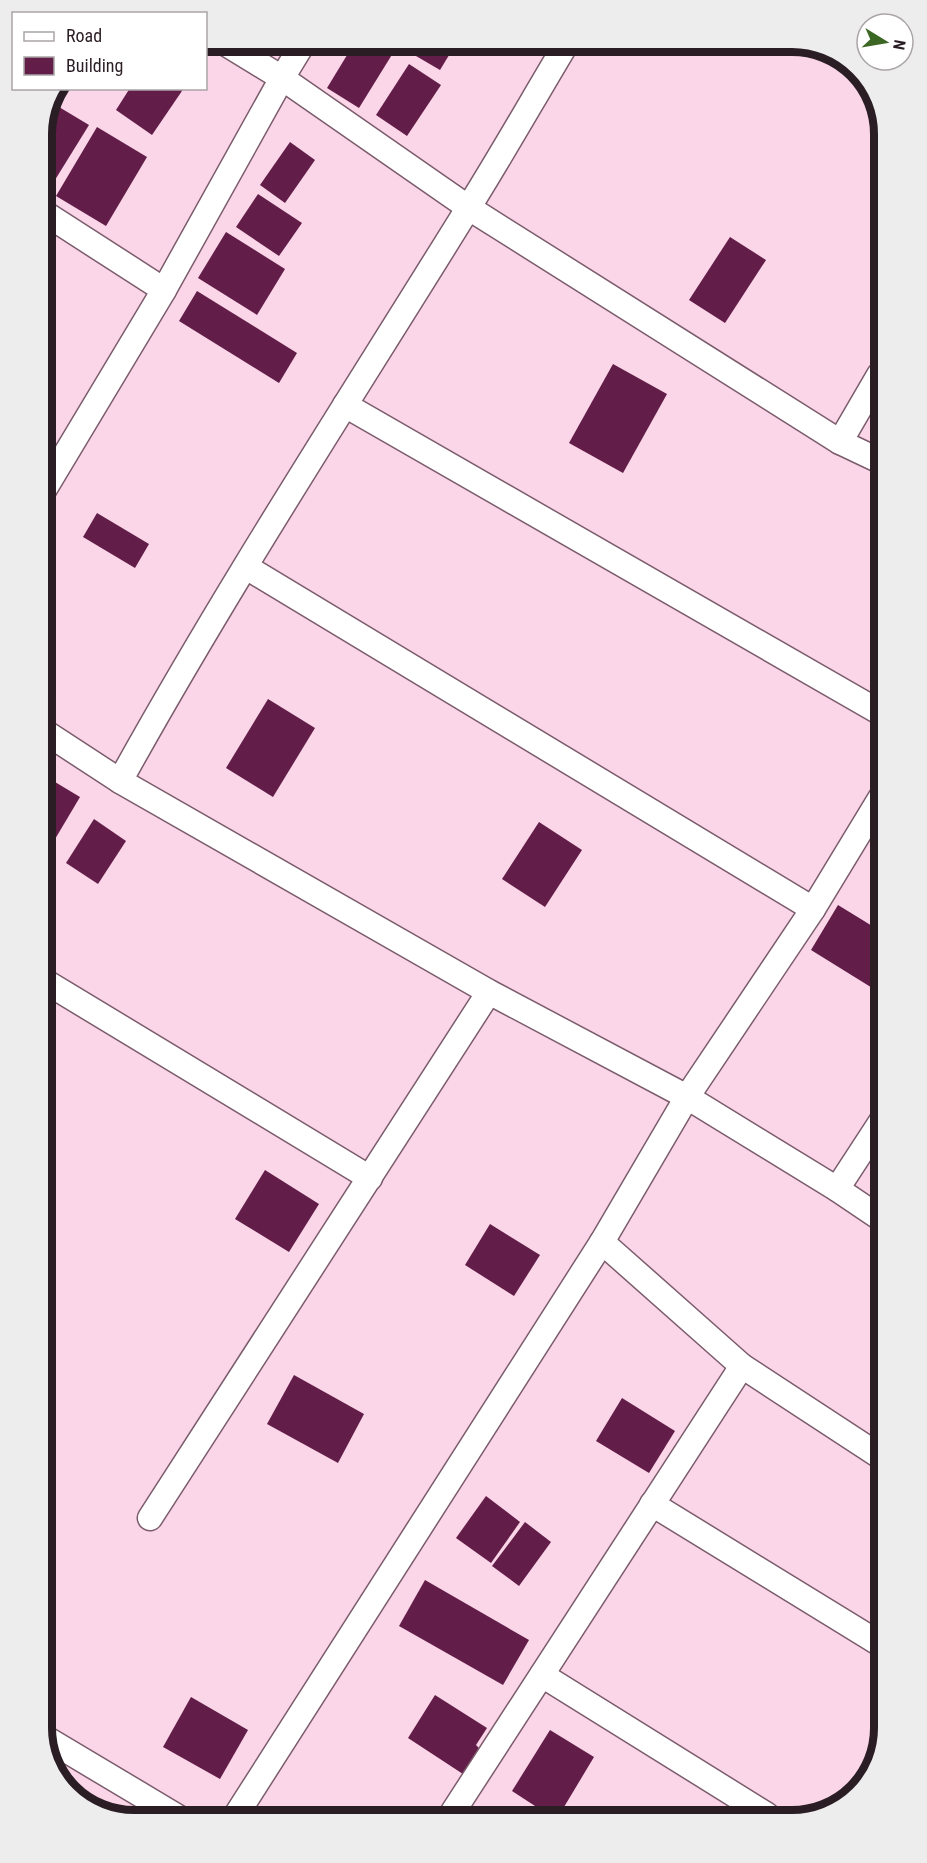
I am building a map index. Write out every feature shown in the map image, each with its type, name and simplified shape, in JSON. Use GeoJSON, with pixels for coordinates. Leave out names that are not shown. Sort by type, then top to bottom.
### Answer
{"type":"FeatureCollection","features":[{"type":"Feature","properties":{"kind":"street"},"geometry":{"type":"LineString","coordinates":[[241,53],[282,78],[469,208],[840,442],[874,458]]}},
{"type":"Feature","properties":{"kind":"street"},"geometry":{"type":"LineString","coordinates":[[53,469],[164,290],[297,53]]}},
{"type":"Feature","properties":{"kind":"street"},"geometry":{"type":"LineString","coordinates":[[120,781],[161,706],[345,405],[469,208],[561,53]]}},
{"type":"Feature","properties":{"kind":"street"},"geometry":{"type":"LineString","coordinates":[[53,219],[164,290]]}},
{"type":"Feature","properties":{"kind":"street"},"geometry":{"type":"LineString","coordinates":[[840,442],[874,384]]}},
{"type":"Feature","properties":{"kind":"street"},"geometry":{"type":"LineString","coordinates":[[345,405],[874,709]]}},
{"type":"Feature","properties":{"kind":"street"},"geometry":{"type":"LineString","coordinates":[[246,567],[813,909]]}},
{"type":"Feature","properties":{"kind":"street"},"geometry":{"type":"LineString","coordinates":[[53,737],[120,781],[489,992],[687,1097],[874,1214]]}},
{"type":"Feature","properties":{"kind":"street"},"geometry":{"type":"LineString","coordinates":[[239,1810],[602,1242],[687,1097],[813,909],[874,809]]}},
{"type":"Feature","properties":{"kind":"street"},"geometry":{"type":"LineString","coordinates":[[53,986],[370,1178]]}},
{"type":"Feature","properties":{"kind":"street"},"geometry":{"type":"LineString","coordinates":[[150,1518],[489,992]]}},
{"type":"Feature","properties":{"kind":"street"},"geometry":{"type":"LineString","coordinates":[[837,1190],[874,1132]]}},
{"type":"Feature","properties":{"kind":"street"},"geometry":{"type":"LineString","coordinates":[[602,1242],[742,1366],[874,1452]]}},
{"type":"Feature","properties":{"kind":"street"},"geometry":{"type":"LineString","coordinates":[[454,1810],[742,1366]]}},
{"type":"Feature","properties":{"kind":"street"},"geometry":{"type":"LineString","coordinates":[[652,1504],[874,1640]]}},
{"type":"Feature","properties":{"kind":"street"},"geometry":{"type":"LineString","coordinates":[[542,1675],[759,1810]]}},
{"type":"Feature","properties":{"kind":"street"},"geometry":{"type":"LineString","coordinates":[[54,1743],[166,1810]]}},
{"type":"Feature","properties":{"kind":"building"},"geometry":{"type":"Polygon","coordinates":[[[348,53],[393,53],[359,108],[327,88],[348,53]]]}},
{"type":"Feature","properties":{"kind":"building"},"geometry":{"type":"Polygon","coordinates":[[[411,53],[450,53],[440,70],[411,53]]]}},
{"type":"Feature","properties":{"kind":"building"},"geometry":{"type":"Polygon","coordinates":[[[409,64],[441,85],[407,136],[376,115],[409,64]]]}},
{"type":"Feature","properties":{"kind":"building"},"geometry":{"type":"Polygon","coordinates":[[[129,90],[183,90],[152,135],[116,110],[129,90]]]}},
{"type":"Feature","properties":{"kind":"building"},"geometry":{"type":"Polygon","coordinates":[[[58,106],[89,125],[53,183],[53,129],[58,106]]]}},
{"type":"Feature","properties":{"kind":"building"},"geometry":{"type":"Polygon","coordinates":[[[97,127],[147,157],[106,226],[56,196],[97,127]]]}},
{"type":"Feature","properties":{"kind":"building"},"geometry":{"type":"Polygon","coordinates":[[[290,142],[315,160],[285,203],[260,185],[290,142]]]}},
{"type":"Feature","properties":{"kind":"building"},"geometry":{"type":"Polygon","coordinates":[[[258,194],[302,223],[279,256],[236,227],[258,194]]]}},
{"type":"Feature","properties":{"kind":"building"},"geometry":{"type":"Polygon","coordinates":[[[226,232],[285,269],[257,315],[198,278],[226,232]]]}},
{"type":"Feature","properties":{"kind":"building"},"geometry":{"type":"Polygon","coordinates":[[[730,237],[766,260],[725,323],[689,300],[730,237]]]}},
{"type":"Feature","properties":{"kind":"building"},"geometry":{"type":"Polygon","coordinates":[[[197,291],[297,353],[279,383],[179,321],[197,291]]]}},
{"type":"Feature","properties":{"kind":"building"},"geometry":{"type":"Polygon","coordinates":[[[613,364],[667,394],[623,473],[569,443],[613,364]]]}},
{"type":"Feature","properties":{"kind":"building"},"geometry":{"type":"Polygon","coordinates":[[[97,513],[149,544],[135,568],[83,537],[97,513]]]}},
{"type":"Feature","properties":{"kind":"building"},"geometry":{"type":"Polygon","coordinates":[[[268,699],[315,728],[273,797],[226,768],[268,699]]]}},
{"type":"Feature","properties":{"kind":"building"},"geometry":{"type":"Polygon","coordinates":[[[53,781],[80,797],[53,843],[53,781]]]}},
{"type":"Feature","properties":{"kind":"building"},"geometry":{"type":"Polygon","coordinates":[[[94,819],[126,841],[98,884],[66,863],[94,819]]]}},
{"type":"Feature","properties":{"kind":"building"},"geometry":{"type":"Polygon","coordinates":[[[539,822],[582,850],[545,907],[502,879],[539,822]]]}},
{"type":"Feature","properties":{"kind":"building"},"geometry":{"type":"Polygon","coordinates":[[[838,905],[874,927],[874,989],[811,950],[838,905]]]}},
{"type":"Feature","properties":{"kind":"building"},"geometry":{"type":"Polygon","coordinates":[[[265,1170],[319,1204],[289,1252],[235,1219],[265,1170]]]}},
{"type":"Feature","properties":{"kind":"building"},"geometry":{"type":"Polygon","coordinates":[[[490,1224],[540,1255],[514,1296],[465,1265],[490,1224]]]}},
{"type":"Feature","properties":{"kind":"building"},"geometry":{"type":"Polygon","coordinates":[[[294,1375],[364,1414],[338,1463],[267,1424],[294,1375]]]}},
{"type":"Feature","properties":{"kind":"building"},"geometry":{"type":"Polygon","coordinates":[[[622,1398],[675,1431],[649,1473],[596,1441],[622,1398]]]}},
{"type":"Feature","properties":{"kind":"building"},"geometry":{"type":"Polygon","coordinates":[[[486,1496],[520,1522],[491,1563],[456,1538],[486,1496]]]}},
{"type":"Feature","properties":{"kind":"building"},"geometry":{"type":"Polygon","coordinates":[[[525,1522],[551,1542],[519,1586],[492,1566],[525,1522]]]}},
{"type":"Feature","properties":{"kind":"building"},"geometry":{"type":"Polygon","coordinates":[[[425,1580],[529,1640],[503,1685],[399,1626],[425,1580]]]}},
{"type":"Feature","properties":{"kind":"building"},"geometry":{"type":"Polygon","coordinates":[[[435,1695],[487,1728],[476,1745],[482,1751],[466,1776],[408,1738],[435,1695]]]}},
{"type":"Feature","properties":{"kind":"building"},"geometry":{"type":"Polygon","coordinates":[[[191,1697],[248,1730],[220,1779],[163,1747],[191,1697]]]}},
{"type":"Feature","properties":{"kind":"building"},"geometry":{"type":"Polygon","coordinates":[[[550,1730],[594,1757],[562,1810],[541,1810],[512,1791],[550,1730]]]}}]}
